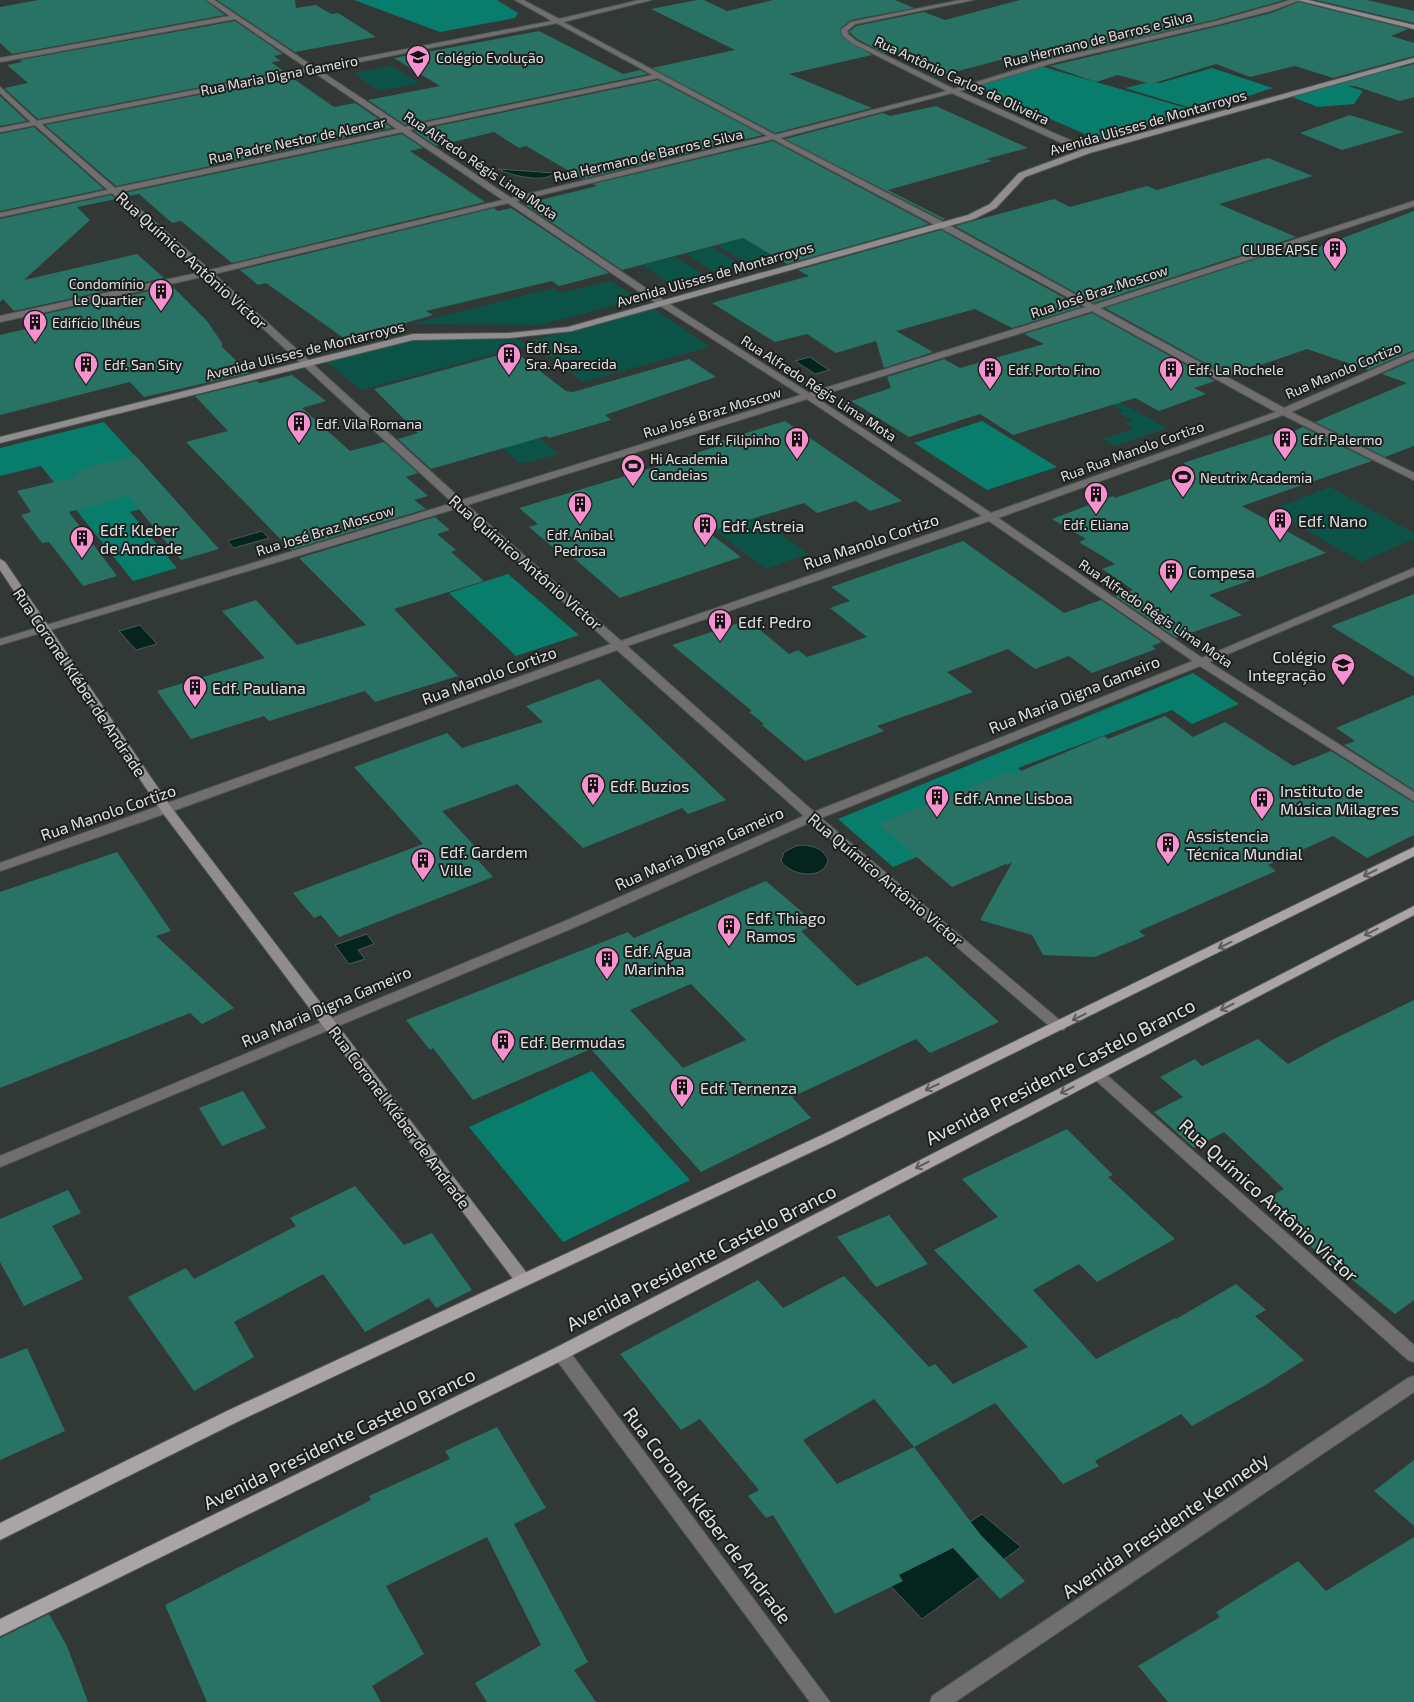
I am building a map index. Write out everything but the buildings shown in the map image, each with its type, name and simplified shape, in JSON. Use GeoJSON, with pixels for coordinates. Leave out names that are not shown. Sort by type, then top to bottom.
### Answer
{"type":"FeatureCollection","features":[{"type":"Feature","properties":{"kind":"main road"},"geometry":{"type":"LineString","coordinates":[[1299,0],[1414,27]]}},
{"type":"Feature","properties":{"kind":"main road","name":"Avenida Ulisses de Montarroyos"},"geometry":{"type":"LineString","coordinates":[[0,440],[413,337],[447,335],[517,336],[569,329],[971,217],[993,206],[1022,175],[1087,151],[1414,60]]}},
{"type":"Feature","properties":{"kind":"main road","name":"Rua Coronel Kléber de Andrade"},"geometry":{"type":"LineString","coordinates":[[0,562],[166,810],[330,1023],[523,1280]]}},
{"type":"Feature","properties":{"kind":"main road"},"geometry":{"type":"LineString","coordinates":[[0,1532],[110,1475],[644,1225],[1059,1027],[1414,851]]}},
{"type":"Feature","properties":{"kind":"main road","name":"Avenida Presidente Castelo Branco"},"geometry":{"type":"LineString","coordinates":[[0,1628],[561,1353],[1414,910]]}},
{"type":"Feature","properties":{"kind":"street","name":"Rua Alfredo Régis Lima Mota"},"geometry":{"type":"LineString","coordinates":[[210,0],[662,303],[808,396],[990,517],[1201,662],[1414,796]]}},
{"type":"Feature","properties":{"kind":"street"},"geometry":{"type":"LineString","coordinates":[[518,0],[657,76],[1095,307],[1284,412],[1414,477]]}},
{"type":"Feature","properties":{"kind":"street","name":"Rua Maria Digna Gameiro"},"geometry":{"type":"LineString","coordinates":[[0,130],[558,21],[648,0]]}},
{"type":"Feature","properties":{"kind":"street","name":"Rua Antônio Carlos de Oliveira"},"geometry":{"type":"LineString","coordinates":[[970,0],[853,23],[844,30],[844,35],[854,42],[953,91],[1087,151]]}},
{"type":"Feature","properties":{"kind":"street","name":"Rua Hermano de Barros e Silva"},"geometry":{"type":"LineString","coordinates":[[0,319],[208,273],[774,138],[953,91],[1054,60],[1268,10],[1299,0]]}},
{"type":"Feature","properties":{"kind":"street"},"geometry":{"type":"LineString","coordinates":[[0,60],[237,18]]}},
{"type":"Feature","properties":{"kind":"street","name":"Rua Padre Nestor de Alencar"},"geometry":{"type":"LineString","coordinates":[[0,215],[657,76]]}},
{"type":"Feature","properties":{"kind":"street","name":"Rua Químico Antônio Victor"},"geometry":{"type":"LineString","coordinates":[[0,89],[36,123],[208,273],[460,504],[812,817],[1059,1027]]}},
{"type":"Feature","properties":{"kind":"street","name":"Rua José Braz Moscow"},"geometry":{"type":"LineString","coordinates":[[0,642],[460,504],[1095,307],[1414,203]]}},
{"type":"Feature","properties":{"kind":"street","name":"Rua Manolo Cortizo"},"geometry":{"type":"LineString","coordinates":[[1284,412],[1414,355]]}},
{"type":"Feature","properties":{"kind":"street","name":"Rua Rua Manolo Cortizo"},"geometry":{"type":"LineString","coordinates":[[990,517],[1284,412]]}},
{"type":"Feature","properties":{"kind":"street","name":"Rua Manolo Cortizo"},"geometry":{"type":"LineString","coordinates":[[0,867],[166,810],[620,645],[990,517]]}},
{"type":"Feature","properties":{"kind":"street","name":"Rua Maria Digna Gameiro"},"geometry":{"type":"LineString","coordinates":[[0,1162],[568,925],[812,817],[1201,662],[1414,571]]}},
{"type":"Feature","properties":{"kind":"street","name":"Rua Químico Antônio Victor"},"geometry":{"type":"LineString","coordinates":[[1097,1074],[1414,1355]]}},
{"type":"Feature","properties":{"kind":"street","name":"Rua Coronel Kléber de Andrade"},"geometry":{"type":"LineString","coordinates":[[561,1353],[821,1702]]}},
{"type":"Feature","properties":{"kind":"street","name":"Avenida Presidente Kennedy"},"geometry":{"type":"LineString","coordinates":[[939,1702],[1414,1384]]}},
{"type":"Feature","properties":{"kind":"green space"},"geometry":{"type":"Polygon","coordinates":[[[354,0],[497,0],[518,13],[515,18],[440,32],[354,0]]]}},
{"type":"Feature","properties":{"kind":"green space"},"geometry":{"type":"Polygon","coordinates":[[[391,66],[420,83],[380,91],[353,73],[391,66]]]}},
{"type":"Feature","properties":{"kind":"green space"},"geometry":{"type":"Polygon","coordinates":[[[1040,66],[1197,111],[1099,140],[974,86],[1040,66]]]}},
{"type":"Feature","properties":{"kind":"green space"},"geometry":{"type":"Polygon","coordinates":[[[1399,67],[1414,73],[1378,87],[1348,86],[1363,91],[1354,104],[1318,107],[1292,97],[1399,67]]]}},
{"type":"Feature","properties":{"kind":"green space"},"geometry":{"type":"Polygon","coordinates":[[[1212,68],[1273,88],[1201,111],[1125,88],[1150,82],[1160,83],[1212,68]]]}},
{"type":"Feature","properties":{"kind":"green space"},"geometry":{"type":"Polygon","coordinates":[[[744,238],[777,259],[750,266],[717,245],[744,238]]]}},
{"type":"Feature","properties":{"kind":"green space"},"geometry":{"type":"Polygon","coordinates":[[[712,247],[744,267],[718,274],[686,254],[712,247]]]}},
{"type":"Feature","properties":{"kind":"green space"},"geometry":{"type":"Polygon","coordinates":[[[676,257],[708,277],[673,286],[642,265],[676,257]]]}},
{"type":"Feature","properties":{"kind":"green space"},"geometry":{"type":"Polygon","coordinates":[[[611,281],[639,299],[540,325],[411,324],[553,288],[560,293],[611,281]]]}},
{"type":"Feature","properties":{"kind":"green space"},"geometry":{"type":"Polygon","coordinates":[[[654,309],[710,347],[583,382],[530,341],[654,309]]]}},
{"type":"Feature","properties":{"kind":"green space"},"geometry":{"type":"Polygon","coordinates":[[[460,337],[517,339],[528,345],[361,390],[325,361],[375,348],[408,342],[460,337]]]}},
{"type":"Feature","properties":{"kind":"green space"},"geometry":{"type":"Polygon","coordinates":[[[1119,402],[1167,428],[1115,446],[1103,439],[1134,429],[1124,423],[1132,420],[1119,413],[1123,411],[1112,405],[1119,402]]]}},
{"type":"Feature","properties":{"kind":"green space"},"geometry":{"type":"Polygon","coordinates":[[[500,406],[559,454],[521,464],[465,416],[500,406]]]}},
{"type":"Feature","properties":{"kind":"green space"},"geometry":{"type":"Polygon","coordinates":[[[982,421],[1057,467],[987,490],[914,443],[982,421]]]}},
{"type":"Feature","properties":{"kind":"green space"},"geometry":{"type":"Polygon","coordinates":[[[104,422],[175,500],[130,512],[177,568],[133,581],[41,466],[0,476],[0,448],[104,422]]]}},
{"type":"Feature","properties":{"kind":"green space"},"geometry":{"type":"Polygon","coordinates":[[[1330,487],[1414,533],[1414,539],[1361,562],[1271,510],[1330,487]]]}},
{"type":"Feature","properties":{"kind":"green space"},"geometry":{"type":"Polygon","coordinates":[[[732,498],[808,554],[766,569],[689,512],[732,498]]]}},
{"type":"Feature","properties":{"kind":"green space"},"geometry":{"type":"Polygon","coordinates":[[[508,574],[579,635],[516,656],[449,593],[508,574]]]}},
{"type":"Feature","properties":{"kind":"green space"},"geometry":{"type":"Polygon","coordinates":[[[1193,673],[1239,704],[1192,724],[1172,710],[1018,768],[1065,806],[1039,850],[1007,865],[973,834],[893,867],[838,819],[1193,673]]]}},
{"type":"Feature","properties":{"kind":"green space"},"geometry":{"type":"Polygon","coordinates":[[[592,1071],[690,1180],[563,1242],[469,1127],[592,1071]]]}},
{"type":"Feature","properties":{"kind":"shaded area"},"geometry":{"type":"Polygon","coordinates":[[[498,169],[555,173],[543,178],[535,178],[518,176],[498,169]]]}},
{"type":"Feature","properties":{"kind":"shaded area"},"geometry":{"type":"Polygon","coordinates":[[[810,357],[830,370],[815,374],[795,361],[810,357]]]}},
{"type":"Feature","properties":{"kind":"shaded area"},"geometry":{"type":"Polygon","coordinates":[[[262,531],[269,538],[234,548],[227,541],[262,531]]]}},
{"type":"Feature","properties":{"kind":"shaded area"},"geometry":{"type":"Polygon","coordinates":[[[140,625],[157,644],[136,650],[119,631],[140,625]]]}},
{"type":"Feature","properties":{"kind":"shaded area"},"geometry":{"type":"Polygon","coordinates":[[[803,845],[811,846],[824,853],[828,860],[825,867],[814,874],[806,874],[799,873],[785,866],[781,861],[784,852],[803,845]]]}},
{"type":"Feature","properties":{"kind":"shaded area"},"geometry":{"type":"Polygon","coordinates":[[[367,934],[374,944],[358,950],[365,959],[349,964],[335,945],[367,934]]]}},
{"type":"Feature","properties":{"kind":"shaded area"},"geometry":{"type":"Polygon","coordinates":[[[982,1514],[1021,1547],[922,1619],[884,1579],[982,1514]]]}},
{"type":"Feature","properties":{"kind":"place","name":"Colégio Evolução"},"geometry":{"type":"Point","coordinates":[418,78]}},
{"type":"Feature","properties":{"kind":"place","name":"CLUBE APSE"},"geometry":{"type":"Point","coordinates":[1335,270]}},
{"type":"Feature","properties":{"kind":"place","name":"Condomínio Le Quartier"},"geometry":{"type":"Point","coordinates":[161,312]}},
{"type":"Feature","properties":{"kind":"place","name":"Edifício Ilhéus"},"geometry":{"type":"Point","coordinates":[35,343]}},
{"type":"Feature","properties":{"kind":"place","name":"Edf. Nsa. Sra. Aparecida"},"geometry":{"type":"Point","coordinates":[509,376]}},
{"type":"Feature","properties":{"kind":"place","name":"Edf. San Sity"},"geometry":{"type":"Point","coordinates":[86,385]}},
{"type":"Feature","properties":{"kind":"place","name":"Edf. Porto Fino"},"geometry":{"type":"Point","coordinates":[990,390]}},
{"type":"Feature","properties":{"kind":"place","name":"Edf. La Rochele"},"geometry":{"type":"Point","coordinates":[1171,390]}},
{"type":"Feature","properties":{"kind":"place","name":"Edf. Vila Romana"},"geometry":{"type":"Point","coordinates":[299,444]}},
{"type":"Feature","properties":{"kind":"place","name":"Edf. Filipinho"},"geometry":{"type":"Point","coordinates":[797,460]}},
{"type":"Feature","properties":{"kind":"place","name":"Edf. Palermo"},"geometry":{"type":"Point","coordinates":[1285,460]}},
{"type":"Feature","properties":{"kind":"place","name":"Hi Academia Candeias"},"geometry":{"type":"Point","coordinates":[633,487]}},
{"type":"Feature","properties":{"kind":"place","name":"Neutrix Academia"},"geometry":{"type":"Point","coordinates":[1183,498]}},
{"type":"Feature","properties":{"kind":"place","name":"Edf. Eliana"},"geometry":{"type":"Point","coordinates":[1096,515]}},
{"type":"Feature","properties":{"kind":"place","name":"Edf. Anibal Pedrosa"},"geometry":{"type":"Point","coordinates":[580,525]}},
{"type":"Feature","properties":{"kind":"place","name":"Edf. Nano"},"geometry":{"type":"Point","coordinates":[1280,541]}},
{"type":"Feature","properties":{"kind":"place","name":"Edf. Astreia"},"geometry":{"type":"Point","coordinates":[705,546]}},
{"type":"Feature","properties":{"kind":"place","name":"Edf. Kleber de Andrade"},"geometry":{"type":"Point","coordinates":[82,559]}},
{"type":"Feature","properties":{"kind":"place","name":"Compesa"},"geometry":{"type":"Point","coordinates":[1171,592]}},
{"type":"Feature","properties":{"kind":"place","name":"Edf. Pedro"},"geometry":{"type":"Point","coordinates":[720,642]}},
{"type":"Feature","properties":{"kind":"place","name":"Colégio Integração"},"geometry":{"type":"Point","coordinates":[1343,686]}},
{"type":"Feature","properties":{"kind":"place","name":"Edf. Pauliana"},"geometry":{"type":"Point","coordinates":[195,708]}},
{"type":"Feature","properties":{"kind":"place","name":"Edf. Buzios"},"geometry":{"type":"Point","coordinates":[593,806]}},
{"type":"Feature","properties":{"kind":"place","name":"Edf. Anne Lisboa"},"geometry":{"type":"Point","coordinates":[937,818]}},
{"type":"Feature","properties":{"kind":"place","name":"Instituto de Música Milagres"},"geometry":{"type":"Point","coordinates":[1262,820]}},
{"type":"Feature","properties":{"kind":"place","name":"Assistencia Técnica Mundial"},"geometry":{"type":"Point","coordinates":[1168,865]}},
{"type":"Feature","properties":{"kind":"place","name":"Edf. Gardem Ville"},"geometry":{"type":"Point","coordinates":[423,881]}},
{"type":"Feature","properties":{"kind":"place","name":"Edf. Thiago Ramos"},"geometry":{"type":"Point","coordinates":[729,947]}},
{"type":"Feature","properties":{"kind":"place","name":"Edf. Água Marinha"},"geometry":{"type":"Point","coordinates":[607,980]}},
{"type":"Feature","properties":{"kind":"place","name":"Edf. Bermudas"},"geometry":{"type":"Point","coordinates":[503,1062]}},
{"type":"Feature","properties":{"kind":"place","name":"Edf. Ternenza"},"geometry":{"type":"Point","coordinates":[682,1108]}}]}
